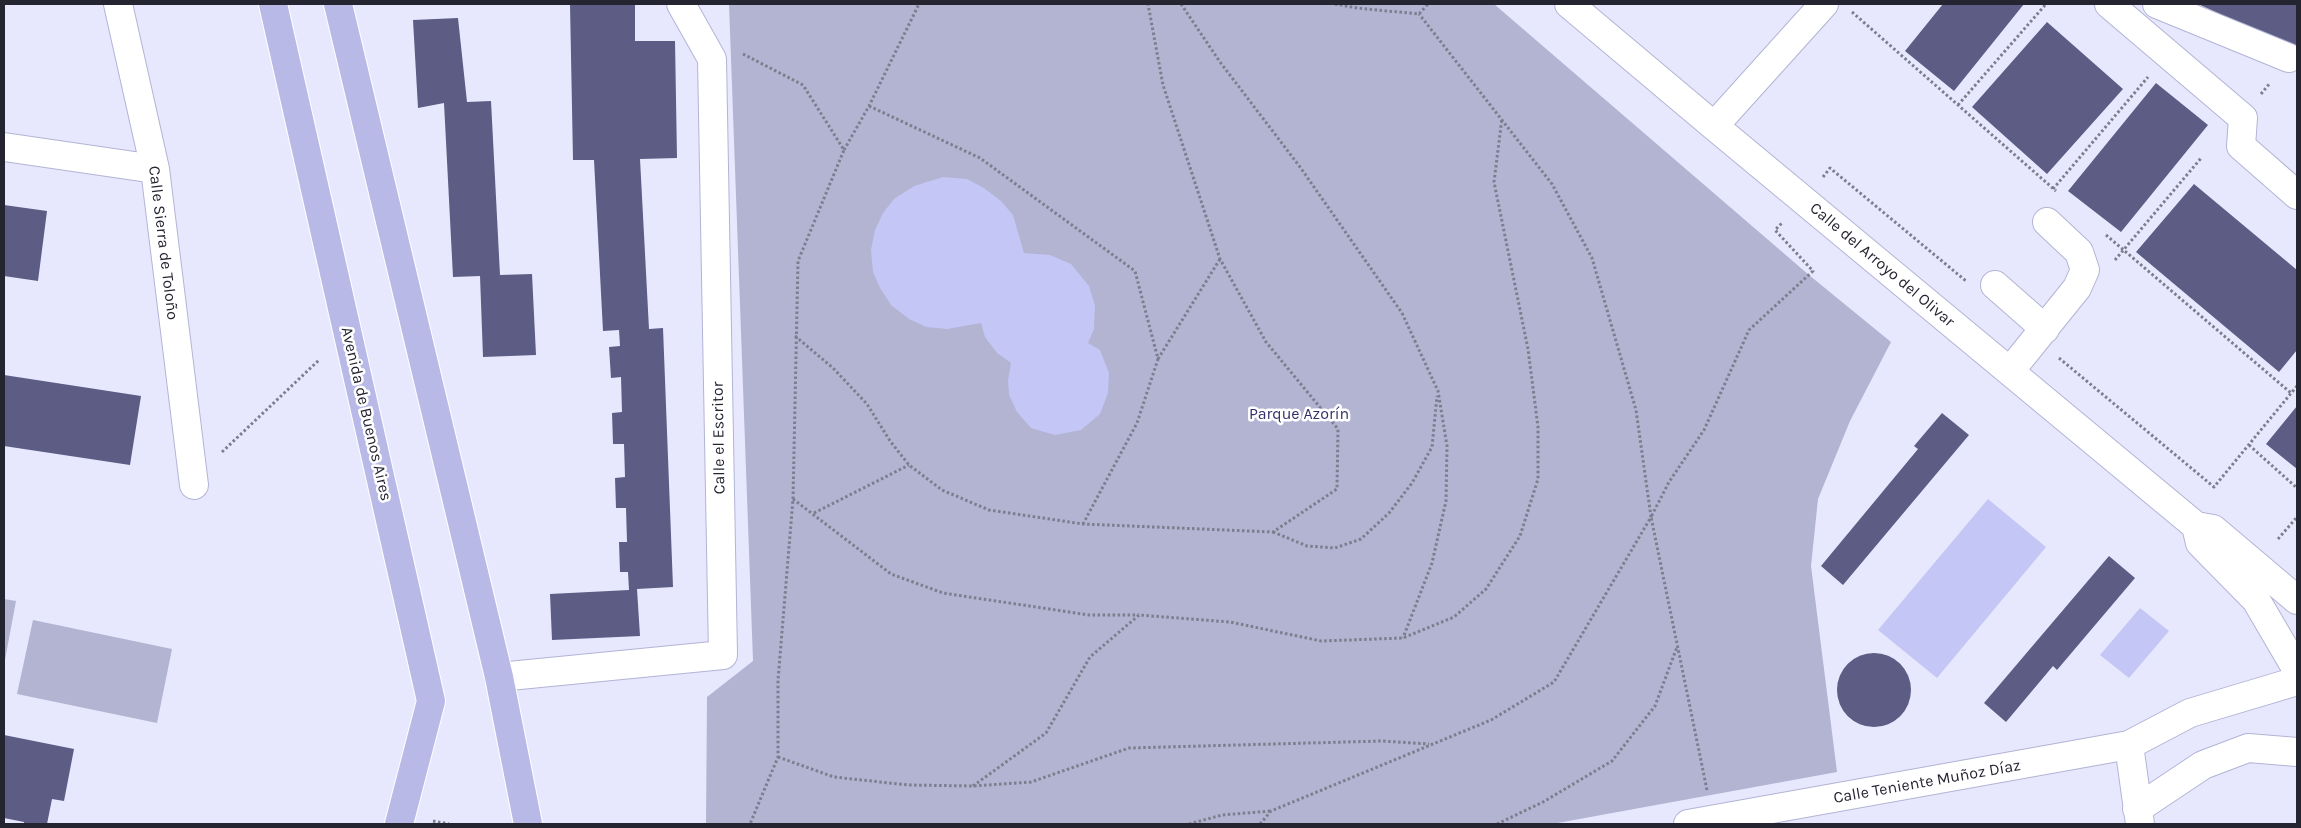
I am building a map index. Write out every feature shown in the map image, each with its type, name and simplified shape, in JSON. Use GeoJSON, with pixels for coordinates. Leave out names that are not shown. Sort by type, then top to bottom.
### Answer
{"type":"FeatureCollection","features":[{"type":"Feature","properties":{"kind":"main road","name":"Avenida de Buenos Aires"},"geometry":{"type":"LineString","coordinates":[[273,4],[431,701],[399,824]]}},
{"type":"Feature","properties":{"kind":"main road"},"geometry":{"type":"LineString","coordinates":[[338,4],[499,677],[528,824]]}},
{"type":"Feature","properties":{"kind":"street","name":"Calle Sierra de Toloño"},"geometry":{"type":"LineString","coordinates":[[118,4],[155,169],[194,485]]}},
{"type":"Feature","properties":{"kind":"street","name":"Calle el Escritor"},"geometry":{"type":"LineString","coordinates":[[499,677],[723,655],[712,59],[681,4]]}},
{"type":"Feature","properties":{"kind":"street","name":"Calle del Arroyo del Olivar"},"geometry":{"type":"LineString","coordinates":[[1570,4],[2196,526],[2212,529],[2297,600]]}},
{"type":"Feature","properties":{"kind":"street"},"geometry":{"type":"LineString","coordinates":[[2109,4],[2242,118],[2240,146],[2297,195]]}},
{"type":"Feature","properties":{"kind":"street"},"geometry":{"type":"LineString","coordinates":[[2157,4],[2281,68]]}},
{"type":"Feature","properties":{"kind":"street"},"geometry":{"type":"LineString","coordinates":[[1714,126],[1835,5]]}},
{"type":"Feature","properties":{"kind":"street"},"geometry":{"type":"LineString","coordinates":[[4,147],[155,169]]}},
{"type":"Feature","properties":{"kind":"street"},"geometry":{"type":"LineString","coordinates":[[2010,371],[2077,288],[2085,270],[2079,252],[2047,222]]}},
{"type":"Feature","properties":{"kind":"street"},"geometry":{"type":"LineString","coordinates":[[1995,285],[2045,329]]}},
{"type":"Feature","properties":{"kind":"street","name":"Calle del Arroyo del Olivar"},"geometry":{"type":"LineString","coordinates":[[2196,526],[2200,543],[2256,600],[2297,670]]}},
{"type":"Feature","properties":{"kind":"street","name":"Calle Teniente Muñoz Díaz"},"geometry":{"type":"LineString","coordinates":[[1713,822],[2129,745],[2190,713],[2297,681]]}},
{"type":"Feature","properties":{"kind":"street"},"geometry":{"type":"LineString","coordinates":[[2129,745],[2139,817]]}},
{"type":"Feature","properties":{"kind":"street"},"geometry":{"type":"LineString","coordinates":[[2139,817],[2203,765],[2248,748],[2297,752]]}},
{"type":"Feature","properties":{"kind":"path"},"geometry":{"type":"LineString","coordinates":[[750,824],[778,757],[778,680],[793,499],[798,261],[844,150],[869,106],[918,4]]}},
{"type":"Feature","properties":{"kind":"path"},"geometry":{"type":"LineString","coordinates":[[1148,4],[1162,85],[1220,259],[1266,342],[1338,429],[1337,489],[1273,532]]}},
{"type":"Feature","properties":{"kind":"path"},"geometry":{"type":"LineString","coordinates":[[1181,4],[1220,62],[1300,167],[1402,313],[1438,391],[1447,446],[1446,501],[1432,563],[1403,638]]}},
{"type":"Feature","properties":{"kind":"path"},"geometry":{"type":"LineString","coordinates":[[1334,4],[1419,14],[1552,184],[1592,258],[1636,410],[1651,517],[1713,822]]}},
{"type":"Feature","properties":{"kind":"path"},"geometry":{"type":"LineString","coordinates":[[1419,14],[1428,4]]}},
{"type":"Feature","properties":{"kind":"path"},"geometry":{"type":"LineString","coordinates":[[1958,105],[2046,4]]}},
{"type":"Feature","properties":{"kind":"path"},"geometry":{"type":"LineString","coordinates":[[1835,5],[1958,105],[2060,195]]}},
{"type":"Feature","properties":{"kind":"path"},"geometry":{"type":"LineString","coordinates":[[739,52],[803,85],[844,150]]}},
{"type":"Feature","properties":{"kind":"path"},"geometry":{"type":"LineString","coordinates":[[2258,98],[2281,68]]}},
{"type":"Feature","properties":{"kind":"path"},"geometry":{"type":"LineString","coordinates":[[2053,189],[2154,71]]}},
{"type":"Feature","properties":{"kind":"path"},"geometry":{"type":"LineString","coordinates":[[869,106],[980,158],[1135,271],[1158,359]]}},
{"type":"Feature","properties":{"kind":"path"},"geometry":{"type":"LineString","coordinates":[[793,499],[814,513],[891,574],[943,593],[1089,615],[1140,615],[1230,622],[1321,641],[1403,638],[1454,617],[1486,589],[1520,536],[1538,479],[1538,426],[1528,349],[1494,182],[1502,118]]}},
{"type":"Feature","properties":{"kind":"path"},"geometry":{"type":"LineString","coordinates":[[2112,265],[2202,157]]}},
{"type":"Feature","properties":{"kind":"path"},"geometry":{"type":"LineString","coordinates":[[1189,824],[1222,815],[1272,811],[1491,720],[1554,682],[1651,517],[1669,482],[1704,430],[1749,330],[1813,271],[1776,230],[1785,220]]}},
{"type":"Feature","properties":{"kind":"path"},"geometry":{"type":"LineString","coordinates":[[2102,231],[2291,393]]}},
{"type":"Feature","properties":{"kind":"path"},"geometry":{"type":"LineString","coordinates":[[1082,524],[1137,423],[1158,359],[1220,259]]}},
{"type":"Feature","properties":{"kind":"path"},"geometry":{"type":"LineString","coordinates":[[795,336],[834,368],[868,404],[890,441],[909,465],[942,490],[989,510],[1082,524],[1273,532],[1306,546],[1335,548],[1361,539],[1389,513],[1412,483],[1432,447],[1438,391]]}},
{"type":"Feature","properties":{"kind":"path"},"geometry":{"type":"LineString","coordinates":[[194,485],[229,444],[319,360]]}},
{"type":"Feature","properties":{"kind":"path"},"geometry":{"type":"LineString","coordinates":[[2249,444],[2297,488]]}},
{"type":"Feature","properties":{"kind":"path"},"geometry":{"type":"LineString","coordinates":[[814,513],[909,465]]}},
{"type":"Feature","properties":{"kind":"path"},"geometry":{"type":"LineString","coordinates":[[2278,539],[2297,516]]}},
{"type":"Feature","properties":{"kind":"path"},"geometry":{"type":"LineString","coordinates":[[973,786],[1046,733],[1090,657],[1140,615]]}},
{"type":"Feature","properties":{"kind":"path"},"geometry":{"type":"LineString","coordinates":[[1497,824],[1544,802],[1612,761],[1655,706],[1678,647]]}},
{"type":"Feature","properties":{"kind":"path"},"geometry":{"type":"LineString","coordinates":[[778,757],[834,777],[908,785],[973,786],[1031,782],[1129,748],[1382,741],[1432,745]]}},
{"type":"Feature","properties":{"kind":"path"},"geometry":{"type":"LineString","coordinates":[[1260,824],[1272,811]]}},
{"type":"Feature","properties":{"kind":"green space","name":"Parque Azorín"},"geometry":{"type":"Polygon","coordinates":[[[729,4],[1494,4],[1809,275],[1891,342],[1850,421],[1818,499],[1811,566],[1837,772],[1552,824],[706,824],[707,697],[753,661],[729,4]]]}},
{"type":"Feature","properties":{"kind":"green space"},"geometry":{"type":"Polygon","coordinates":[[[4,599],[16,601],[4,665],[4,599]]]}},
{"type":"Feature","properties":{"kind":"green space"},"geometry":{"type":"Polygon","coordinates":[[[33,620],[172,649],[157,723],[17,694],[33,620]]]}},
{"type":"Feature","properties":{"kind":"shaded area"},"geometry":{"type":"Polygon","coordinates":[[[943,177],[967,179],[984,188],[1001,201],[1013,215],[1024,253],[1050,255],[1071,264],[1089,286],[1095,306],[1094,329],[1088,343],[1100,350],[1109,373],[1108,393],[1100,414],[1081,430],[1055,435],[1031,428],[1017,412],[1009,395],[1008,380],[1011,363],[997,353],[985,337],[981,323],[947,329],[926,327],[909,319],[891,305],[880,288],[873,272],[871,250],[875,230],[883,213],[894,199],[914,186],[943,177]]]}},
{"type":"Feature","properties":{"kind":"shaded area"},"geometry":{"type":"Polygon","coordinates":[[[1988,499],[2046,547],[1937,678],[1878,630],[1988,499]]]}},
{"type":"Feature","properties":{"kind":"shaded area"},"geometry":{"type":"Polygon","coordinates":[[[2140,608],[2169,631],[2129,678],[2100,655],[2140,608]]]}},
{"type":"Feature","properties":{"kind":"building"},"geometry":{"type":"Polygon","coordinates":[[[570,4],[635,4],[635,41],[675,41],[677,158],[640,159],[649,329],[663,328],[673,587],[637,589],[640,636],[552,640],[550,594],[629,590],[628,572],[620,572],[619,542],[627,542],[626,508],[616,508],[615,478],[625,477],[624,444],[613,444],[612,413],[622,412],[621,377],[611,378],[609,347],[620,346],[619,330],[603,331],[594,160],[573,160],[570,4]]]}},
{"type":"Feature","properties":{"kind":"building"},"geometry":{"type":"Polygon","coordinates":[[[1943,4],[2024,4],[1954,91],[1905,51],[1943,4]]]}},
{"type":"Feature","properties":{"kind":"building"},"geometry":{"type":"Polygon","coordinates":[[[2198,4],[2297,4],[2297,49],[2198,4]]]}},
{"type":"Feature","properties":{"kind":"building"},"geometry":{"type":"Polygon","coordinates":[[[458,18],[467,102],[491,101],[500,275],[532,274],[536,355],[483,357],[480,276],[453,277],[444,103],[418,108],[413,20],[458,18]]]}},
{"type":"Feature","properties":{"kind":"building"},"geometry":{"type":"Polygon","coordinates":[[[2047,22],[2123,89],[2047,174],[1972,107],[2047,22]]]}},
{"type":"Feature","properties":{"kind":"building"},"geometry":{"type":"Polygon","coordinates":[[[2156,83],[2208,125],[2121,232],[2068,191],[2156,83]]]}},
{"type":"Feature","properties":{"kind":"building"},"geometry":{"type":"Polygon","coordinates":[[[2194,184],[2297,270],[2297,350],[2279,372],[2136,252],[2194,184]]]}},
{"type":"Feature","properties":{"kind":"building"},"geometry":{"type":"Polygon","coordinates":[[[4,205],[47,211],[38,281],[4,276],[4,205]]]}},
{"type":"Feature","properties":{"kind":"building"},"geometry":{"type":"Polygon","coordinates":[[[4,375],[141,396],[130,465],[4,446],[4,375]]]}},
{"type":"Feature","properties":{"kind":"building"},"geometry":{"type":"Polygon","coordinates":[[[2297,406],[2297,469],[2266,444],[2297,406]]]}},
{"type":"Feature","properties":{"kind":"building"},"geometry":{"type":"Polygon","coordinates":[[[1942,413],[1969,435],[1843,585],[1821,566],[1918,449],[1914,446],[1942,413]]]}},
{"type":"Feature","properties":{"kind":"building"},"geometry":{"type":"Polygon","coordinates":[[[2109,556],[2135,578],[2057,670],[2053,666],[2006,722],[1984,703],[2109,556]]]}},
{"type":"Feature","properties":{"kind":"building"},"geometry":{"type":"Polygon","coordinates":[[[1874,653],[1888,656],[1900,664],[1908,676],[1911,690],[1908,704],[1900,716],[1888,724],[1874,727],[1860,724],[1848,716],[1840,704],[1837,690],[1840,676],[1848,664],[1860,656],[1874,653]]]}},
{"type":"Feature","properties":{"kind":"building"},"geometry":{"type":"Polygon","coordinates":[[[4,735],[74,749],[64,801],[52,799],[47,824],[24,824],[24,822],[4,818],[4,735]]]}}]}
